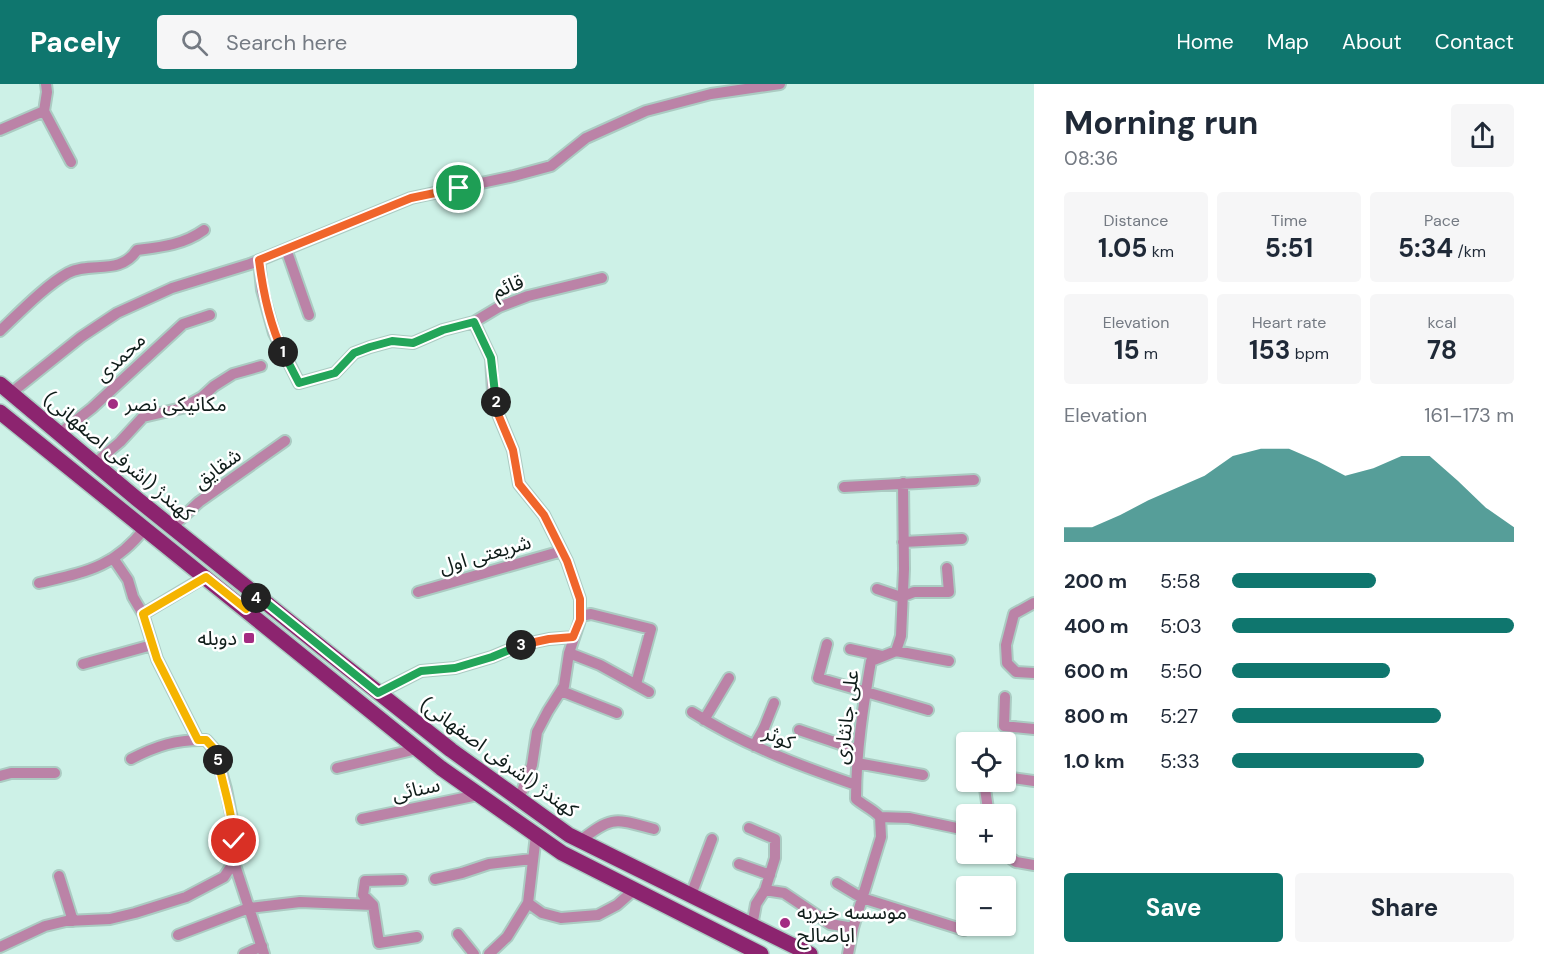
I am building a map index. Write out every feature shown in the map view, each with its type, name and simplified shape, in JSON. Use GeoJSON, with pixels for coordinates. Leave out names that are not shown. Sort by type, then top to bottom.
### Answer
{"type":"FeatureCollection","features":[{"type":"Feature","properties":{"kind":"main road","name":"کهندژ (اشرفی اصفهانی)"},"geometry":{"type":"LineString","coordinates":[[5,388],[172,527],[378,693],[451,750],[569,835],[810,954]]}},
{"type":"Feature","properties":{"kind":"main road","name":"کهندژ (اشرفی اصفهانی)"},"geometry":{"type":"LineString","coordinates":[[2,415],[478,795],[562,854],[761,954]]}},
{"type":"Feature","properties":{"kind":"main road"},"geometry":{"type":"LineString","coordinates":[[246,609],[258,596]]}},
{"type":"Feature","properties":{"kind":"main road"},"geometry":{"type":"LineString","coordinates":[[680,914],[689,912],[753,941],[765,941],[769,933]]}},
{"type":"Feature","properties":{"kind":"street"},"geometry":{"type":"LineString","coordinates":[[45,84],[47,92],[44,111],[71,162]]}},
{"type":"Feature","properties":{"kind":"street"},"geometry":{"type":"LineString","coordinates":[[5,388],[117,313],[172,288],[259,260],[411,198],[551,166],[586,138],[646,111],[711,94],[780,84]]}},
{"type":"Feature","properties":{"kind":"street"},"geometry":{"type":"LineString","coordinates":[[0,130],[44,111]]}},
{"type":"Feature","properties":{"kind":"street"},"geometry":{"type":"LineString","coordinates":[[0,331],[70,272],[116,266],[131,260],[137,250],[173,245],[193,238],[204,230]]}},
{"type":"Feature","properties":{"kind":"street"},"geometry":{"type":"LineString","coordinates":[[286,249],[309,315]]}},
{"type":"Feature","properties":{"kind":"street","name":"قائم"},"geometry":{"type":"LineString","coordinates":[[259,260],[262,290],[274,333],[299,383],[335,373],[354,353],[370,347],[392,341],[413,343],[443,330],[474,322],[528,296],[602,278]]}},
{"type":"Feature","properties":{"kind":"street","name":"محمدی"},"geometry":{"type":"LineString","coordinates":[[59,434],[92,408],[183,324],[210,315]]}},
{"type":"Feature","properties":{"kind":"street"},"geometry":{"type":"LineString","coordinates":[[474,322],[491,358],[498,414],[513,450],[519,484],[544,515],[562,551],[580,599],[580,616],[561,691],[537,732],[532,765],[519,799]]}},
{"type":"Feature","properties":{"kind":"street"},"geometry":{"type":"LineString","coordinates":[[95,464],[143,417],[182,408],[202,398],[214,386],[233,374],[261,366]]}},
{"type":"Feature","properties":{"kind":"street","name":"شقایق"},"geometry":{"type":"LineString","coordinates":[[172,527],[199,502],[285,441]]}},
{"type":"Feature","properties":{"kind":"street"},"geometry":{"type":"LineString","coordinates":[[844,487],[974,480]]}},
{"type":"Feature","properties":{"kind":"street"},"geometry":{"type":"LineString","coordinates":[[903,483],[902,636],[896,651],[949,661]]}},
{"type":"Feature","properties":{"kind":"street"},"geometry":{"type":"LineString","coordinates":[[39,583],[102,566],[132,545],[146,528]]}},
{"type":"Feature","properties":{"kind":"street"},"geometry":{"type":"LineString","coordinates":[[903,542],[962,539]]}},
{"type":"Feature","properties":{"kind":"street","name":"شریعتی اول"},"geometry":{"type":"LineString","coordinates":[[418,592],[562,551]]}},
{"type":"Feature","properties":{"kind":"street"},"geometry":{"type":"LineString","coordinates":[[113,558],[128,580],[133,597],[143,614],[157,659],[198,740]]}},
{"type":"Feature","properties":{"kind":"street"},"geometry":{"type":"LineString","coordinates":[[877,590],[902,597],[914,592],[949,592],[947,568]]}},
{"type":"Feature","properties":{"kind":"street"},"geometry":{"type":"LineString","coordinates":[[143,614],[206,577]]}},
{"type":"Feature","properties":{"kind":"street"},"geometry":{"type":"LineString","coordinates":[[1034,603],[1014,614],[1006,645],[1007,663],[1016,672],[1034,674]]}},
{"type":"Feature","properties":{"kind":"street"},"geometry":{"type":"LineString","coordinates":[[580,616],[591,614],[651,629],[636,684]]}},
{"type":"Feature","properties":{"kind":"street"},"geometry":{"type":"LineString","coordinates":[[378,693],[421,671],[455,668],[492,657],[520,645],[573,637]]}},
{"type":"Feature","properties":{"kind":"street"},"geometry":{"type":"LineString","coordinates":[[827,644],[818,678],[928,710]]}},
{"type":"Feature","properties":{"kind":"street"},"geometry":{"type":"LineString","coordinates":[[83,664],[152,645]]}},
{"type":"Feature","properties":{"kind":"street"},"geometry":{"type":"LineString","coordinates":[[850,649],[882,656]]}},
{"type":"Feature","properties":{"kind":"street","name":"علی جانثاری"},"geometry":{"type":"LineString","coordinates":[[880,817],[874,810],[865,807],[856,799],[861,716],[871,661],[896,651]]}},
{"type":"Feature","properties":{"kind":"street"},"geometry":{"type":"LineString","coordinates":[[569,653],[600,665],[649,692]]}},
{"type":"Feature","properties":{"kind":"street"},"geometry":{"type":"LineString","coordinates":[[704,720],[729,678]]}},
{"type":"Feature","properties":{"kind":"street"},"geometry":{"type":"LineString","coordinates":[[561,691],[617,713]]}},
{"type":"Feature","properties":{"kind":"street"},"geometry":{"type":"LineString","coordinates":[[1005,697],[1004,726],[1034,729]]}},
{"type":"Feature","properties":{"kind":"street"},"geometry":{"type":"LineString","coordinates":[[754,746],[774,703]]}},
{"type":"Feature","properties":{"kind":"street","name":"کوثر"},"geometry":{"type":"LineString","coordinates":[[692,712],[770,754],[856,785]]}},
{"type":"Feature","properties":{"kind":"street"},"geometry":{"type":"LineString","coordinates":[[799,730],[858,750]]}},
{"type":"Feature","properties":{"kind":"street"},"geometry":{"type":"LineString","coordinates":[[131,759],[165,743],[188,739],[206,740],[215,750],[233,824],[234,862],[263,950],[244,954]]}},
{"type":"Feature","properties":{"kind":"street"},"geometry":{"type":"LineString","coordinates":[[337,768],[417,748]]}},
{"type":"Feature","properties":{"kind":"street"},"geometry":{"type":"LineString","coordinates":[[857,764],[923,775]]}},
{"type":"Feature","properties":{"kind":"street"},"geometry":{"type":"LineString","coordinates":[[0,776],[11,773],[55,773]]}},
{"type":"Feature","properties":{"kind":"street"},"geometry":{"type":"LineString","coordinates":[[1016,779],[1034,781]]}},
{"type":"Feature","properties":{"kind":"street","name":"سنائی"},"geometry":{"type":"LineString","coordinates":[[362,819],[478,795]]}},
{"type":"Feature","properties":{"kind":"street"},"geometry":{"type":"LineString","coordinates":[[848,954],[853,928],[881,837],[880,817],[909,818],[956,828]]}},
{"type":"Feature","properties":{"kind":"street"},"geometry":{"type":"LineString","coordinates":[[580,841],[603,823],[621,821],[654,829]]}},
{"type":"Feature","properties":{"kind":"street"},"geometry":{"type":"LineString","coordinates":[[749,828],[775,839],[775,858],[765,890],[756,904],[752,926]]}},
{"type":"Feature","properties":{"kind":"street"},"geometry":{"type":"LineString","coordinates":[[489,954],[507,937],[528,903],[536,835]]}},
{"type":"Feature","properties":{"kind":"street"},"geometry":{"type":"LineString","coordinates":[[691,896],[712,839]]}},
{"type":"Feature","properties":{"kind":"street"},"geometry":{"type":"LineString","coordinates":[[435,879],[489,864],[532,860]]}},
{"type":"Feature","properties":{"kind":"street"},"geometry":{"type":"LineString","coordinates":[[0,947],[45,926],[73,921],[110,919],[186,897],[224,877],[234,862]]}},
{"type":"Feature","properties":{"kind":"street"},"geometry":{"type":"LineString","coordinates":[[1016,862],[1034,865]]}},
{"type":"Feature","properties":{"kind":"street"},"geometry":{"type":"LineString","coordinates":[[739,864],[770,875]]}},
{"type":"Feature","properties":{"kind":"street"},"geometry":{"type":"LineString","coordinates":[[59,876],[73,921]]}},
{"type":"Feature","properties":{"kind":"street"},"geometry":{"type":"LineString","coordinates":[[402,880],[365,881],[363,895],[373,905],[379,943],[417,938]]}},
{"type":"Feature","properties":{"kind":"street"},"geometry":{"type":"LineString","coordinates":[[837,883],[862,898],[956,927]]}},
{"type":"Feature","properties":{"kind":"street"},"geometry":{"type":"LineString","coordinates":[[528,903],[542,913],[561,918],[598,915],[617,904],[634,890]]}},
{"type":"Feature","properties":{"kind":"street"},"geometry":{"type":"LineString","coordinates":[[765,890],[784,893],[830,924],[853,928]]}},
{"type":"Feature","properties":{"kind":"street"},"geometry":{"type":"LineString","coordinates":[[178,935],[249,908],[300,902],[373,905]]}},
{"type":"Feature","properties":{"kind":"street"},"geometry":{"type":"LineString","coordinates":[[458,934],[474,954]]}},
{"type":"Feature","properties":{"kind":"place","name":"مکانیکی نصر"},"geometry":{"type":"Point","coordinates":[113,404]}},
{"type":"Feature","properties":{"kind":"place","name":"دوبله"},"geometry":{"type":"Point","coordinates":[249,638]}},
{"type":"Feature","properties":{"kind":"place","name":"موسسه خیریه اباصالح"},"geometry":{"type":"Point","coordinates":[785,923]}},
{"type":"Feature","properties":{"kind":"route"},"geometry":{"type":"LineString","coordinates":[[234,841],[226,789],[215,750],[206,740],[198,740],[157,659],[143,614],[206,577],[246,609],[258,596],[378,693],[421,671],[455,668],[492,657],[520,645],[573,637],[580,620],[580,599],[567,561],[544,515],[519,484],[513,450],[498,414],[491,358],[474,322],[443,330],[413,343],[392,341],[370,347],[354,353],[335,373],[299,383],[274,333],[262,290],[259,260],[411,198],[459,188]]}}]}
